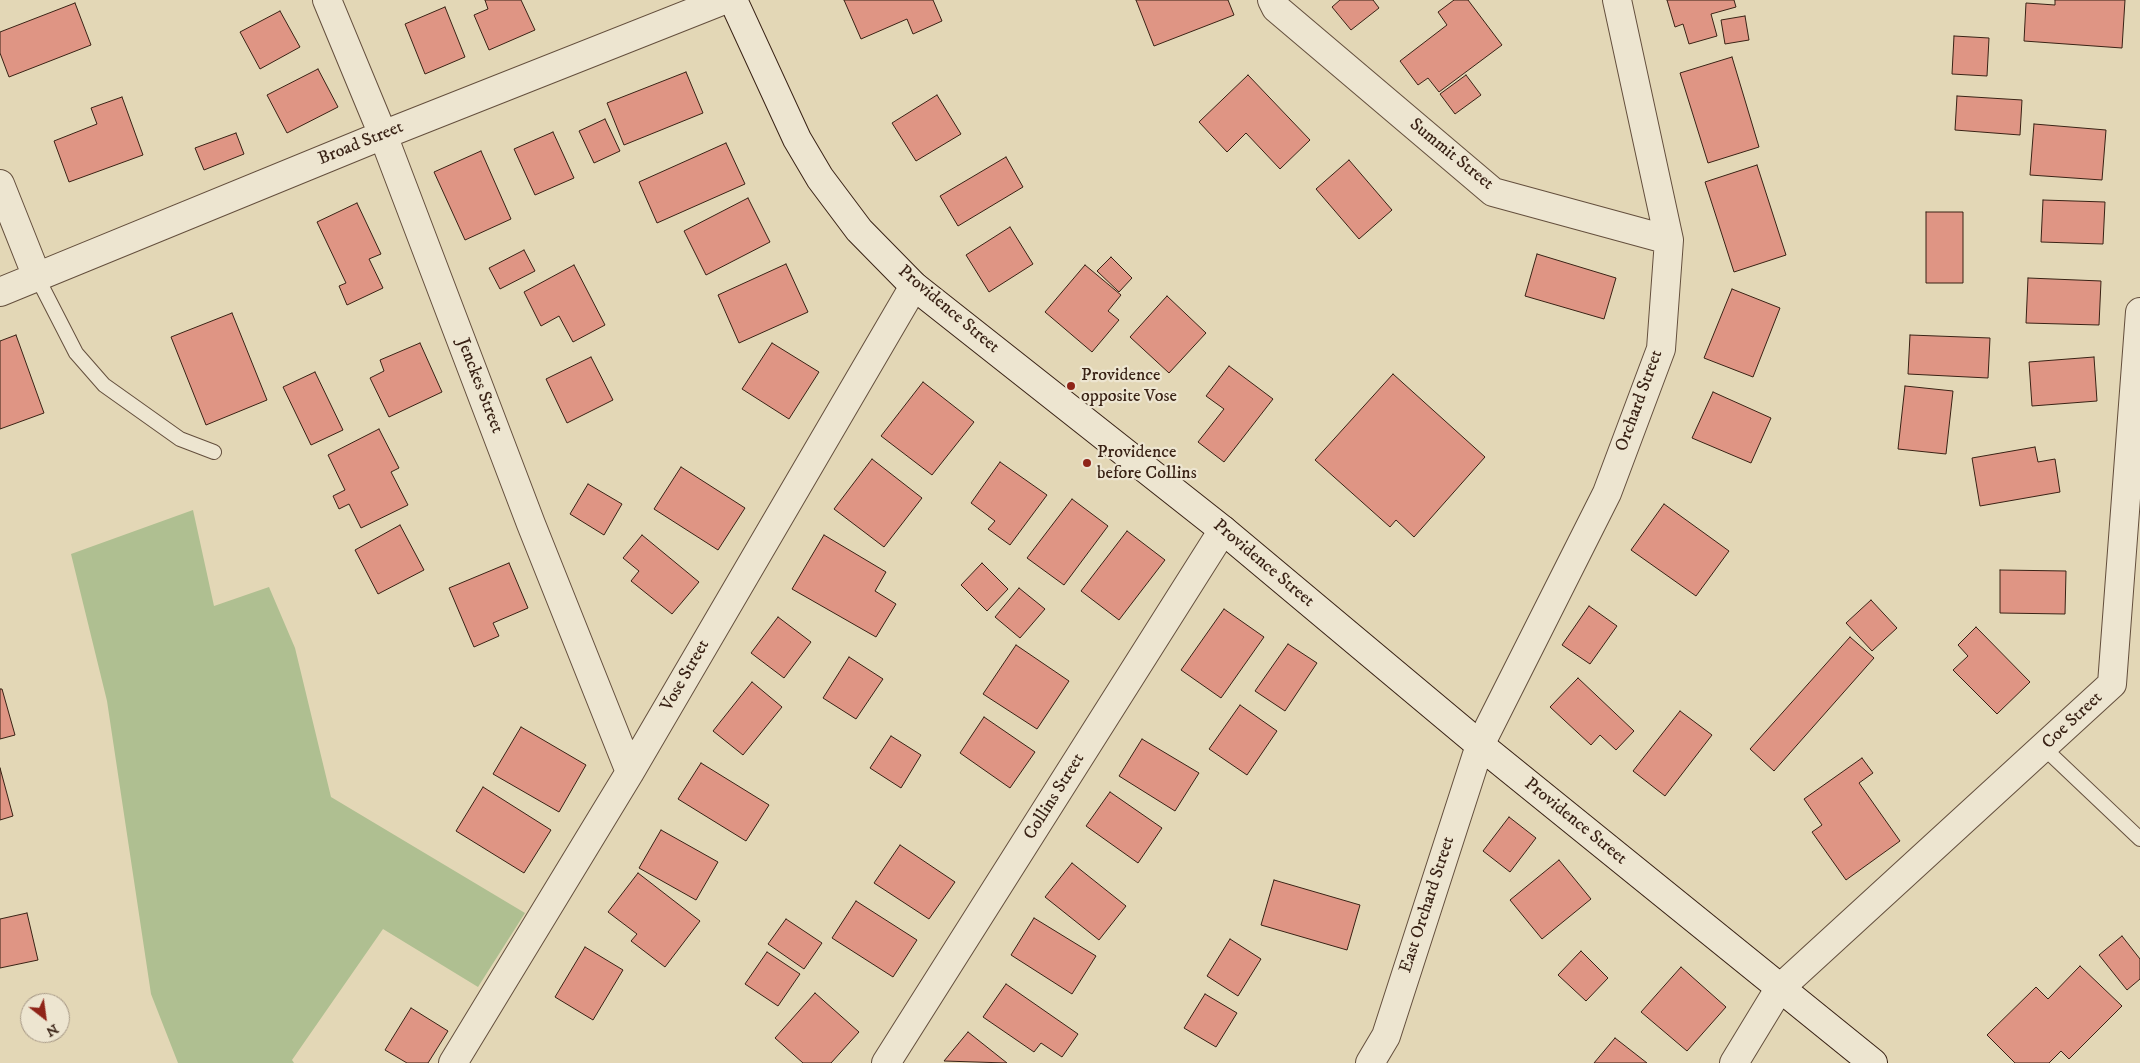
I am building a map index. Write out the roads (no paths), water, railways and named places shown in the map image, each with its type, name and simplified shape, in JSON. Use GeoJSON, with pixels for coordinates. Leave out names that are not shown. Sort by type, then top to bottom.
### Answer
{"type":"FeatureCollection","features":[{"type":"Feature","properties":{"kind":"street","name":"Jenckes Street"},"geometry":{"type":"LineString","coordinates":[[328,0],[383,135],[531,524],[630,772]]}},
{"type":"Feature","properties":{"kind":"street","name":"Broad Street"},"geometry":{"type":"LineString","coordinates":[[0,292],[383,135],[724,0]]}},
{"type":"Feature","properties":{"kind":"street","name":"Providence Street"},"geometry":{"type":"LineString","coordinates":[[733,0],[797,138],[820,178],[860,230],[914,286],[1223,530],[1480,745],[1779,989],[1873,1063]]}},
{"type":"Feature","properties":{"kind":"street","name":"Summit Street"},"geometry":{"type":"LineString","coordinates":[[1272,0],[1276,8],[1492,192],[1669,240]]}},
{"type":"Feature","properties":{"kind":"street","name":"Orchard Street"},"geometry":{"type":"LineString","coordinates":[[1480,745],[1610,484],[1661,349],[1669,240],[1617,0]]}},
{"type":"Feature","properties":{"kind":"street"},"geometry":{"type":"LineString","coordinates":[[0,184],[37,277]]}},
{"type":"Feature","properties":{"kind":"street","name":"Vose Street"},"geometry":{"type":"LineString","coordinates":[[453,1063],[630,772],[914,286]]}},
{"type":"Feature","properties":{"kind":"street","name":"Coe Street"},"geometry":{"type":"LineString","coordinates":[[1734,1063],[1779,989],[2112,684],[2140,312]]}},
{"type":"Feature","properties":{"kind":"street","name":"Collins Street"},"geometry":{"type":"LineString","coordinates":[[886,1063],[1223,530]]}},
{"type":"Feature","properties":{"kind":"street","name":"East Orchard Street"},"geometry":{"type":"LineString","coordinates":[[1370,1063],[1386,1036],[1480,745]]}},
{"type":"Feature","properties":{"kind":"lane"},"geometry":{"type":"LineString","coordinates":[[37,277],[76,353],[104,385],[180,440],[214,452]]}},
{"type":"Feature","properties":{"kind":"lane"},"geometry":{"type":"LineString","coordinates":[[2044,748],[2140,839]]}},
{"type":"Feature","properties":{"kind":"place","name":"Providence opposite Vose"},"geometry":{"type":"Point","coordinates":[1071,386]}},
{"type":"Feature","properties":{"kind":"place","name":"Providence before Collins"},"geometry":{"type":"Point","coordinates":[1087,463]}}]}
